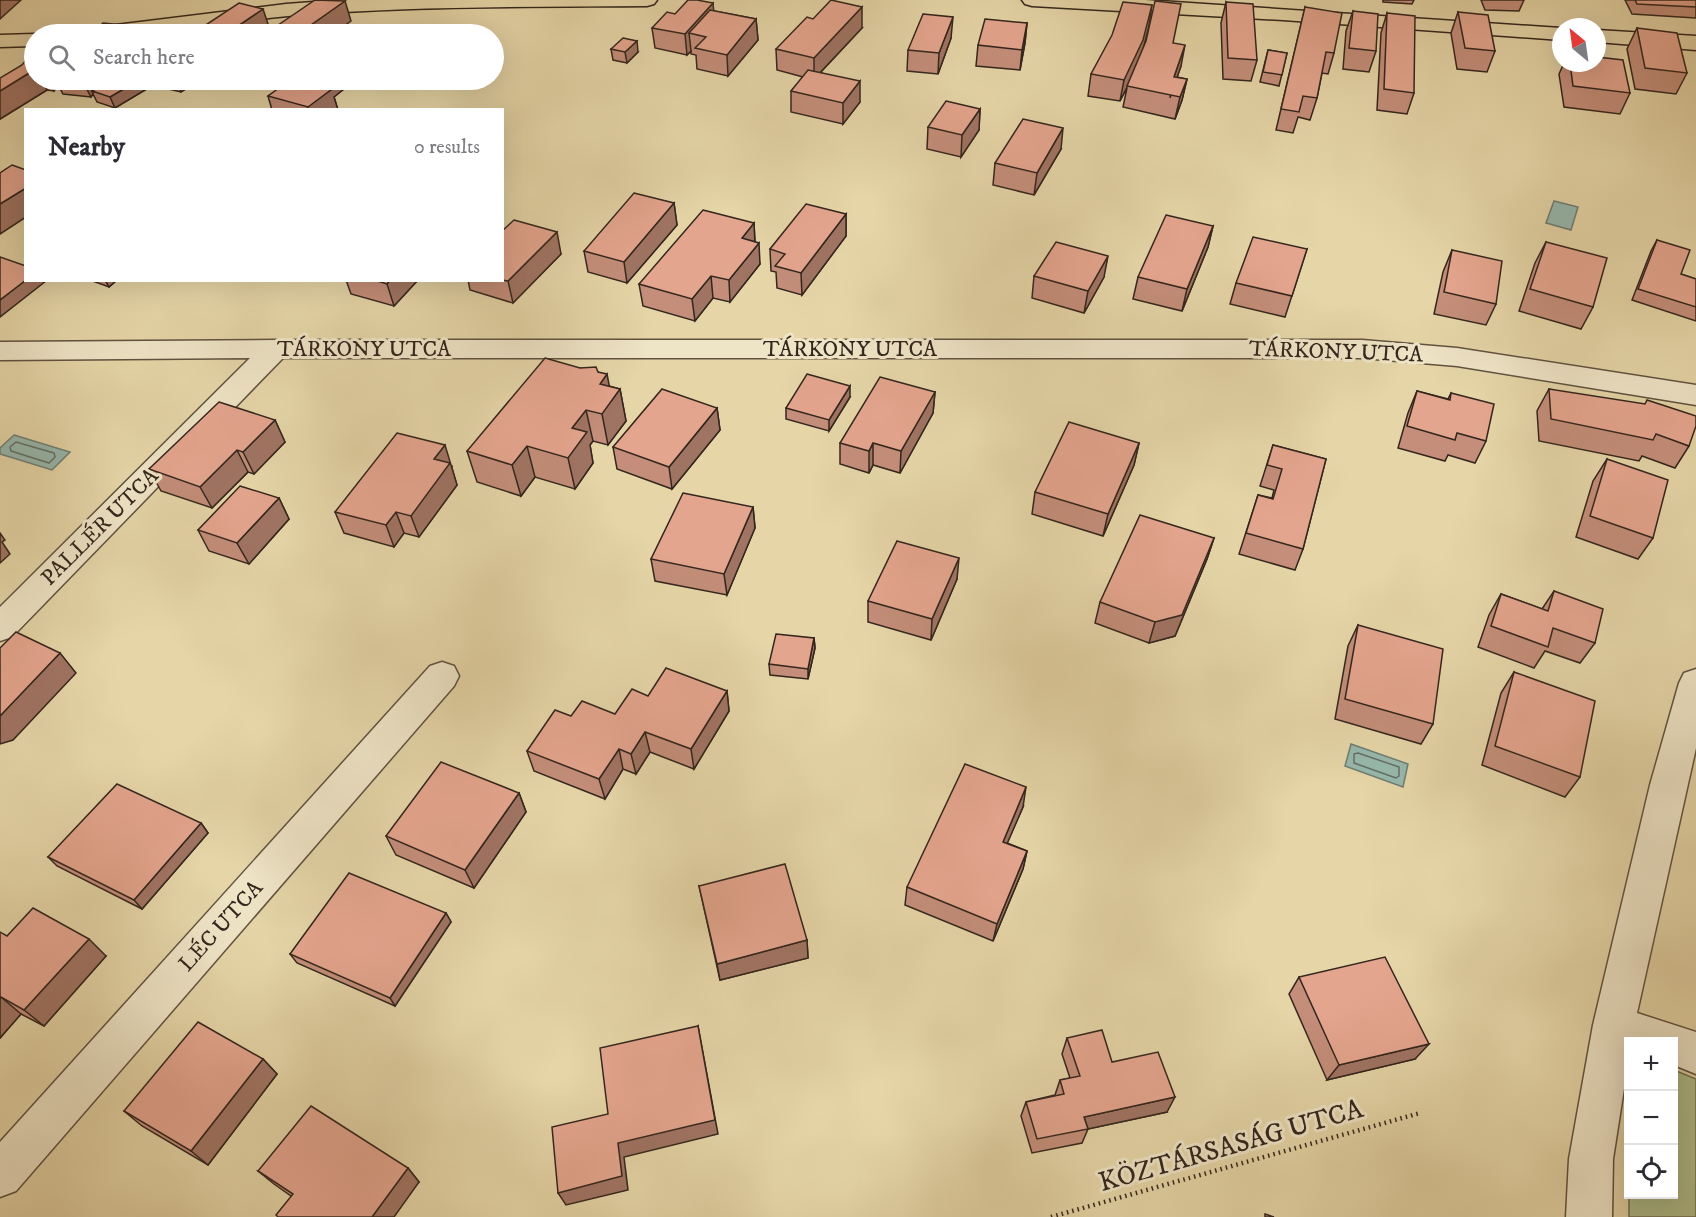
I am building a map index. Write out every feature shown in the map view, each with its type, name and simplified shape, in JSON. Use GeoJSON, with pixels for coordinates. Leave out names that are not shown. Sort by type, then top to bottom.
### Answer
{"type":"FeatureCollection","features":[{"type":"Feature","properties":{"kind":"main road"},"geometry":{"type":"LineString","coordinates":[[172,24],[286,10],[409,2],[647,0]]}},
{"type":"Feature","properties":{"kind":"main road"},"geometry":{"type":"LineString","coordinates":[[1032,0],[1282,14],[1552,33]]}},
{"type":"Feature","properties":{"kind":"main road"},"geometry":{"type":"LineString","coordinates":[[1606,37],[1696,43]]}},
{"type":"Feature","properties":{"kind":"main road"},"geometry":{"type":"LineString","coordinates":[[0,41],[24,40]]}},
{"type":"Feature","properties":{"kind":"street","name":"PALLÉR UTCA"},"geometry":{"type":"LineString","coordinates":[[0,628],[276,349]]}},
{"type":"Feature","properties":{"kind":"street","name":"TÁRKONY UTCA"},"geometry":{"type":"LineString","coordinates":[[0,351],[1362,350],[1457,357],[1696,395]]}},
{"type":"Feature","properties":{"kind":"street","name":"LÉC UTCA"},"geometry":{"type":"LineString","coordinates":[[0,1175],[442,676]]}},
{"type":"Feature","properties":{"kind":"street"},"geometry":{"type":"LineString","coordinates":[[1589,1217],[1591,1159],[1614,1025],[1668,785],[1696,683]]}},
{"type":"Feature","properties":{"kind":"street"},"geometry":{"type":"LineString","coordinates":[[1614,1025],[1652,1037]]}},
{"type":"Feature","properties":{"kind":"street"},"geometry":{"type":"LineString","coordinates":[[1678,1046],[1696,1053]]}},
{"type":"Feature","properties":{"kind":"path","name":"KÖZTÁRSASÁG UTCA"},"geometry":{"type":"LineString","coordinates":[[1051,1217],[1420,1113]]}},
{"type":"Feature","properties":{"kind":"green space"},"geometry":{"type":"Polygon","coordinates":[[[1678,1072],[1696,1079],[1696,1217],[1629,1217],[1629,1199],[1678,1199],[1678,1072]]]}},
{"type":"Feature","properties":{"kind":"water"},"geometry":{"type":"Polygon","coordinates":[[[1554,201],[1578,207],[1571,230],[1546,223],[1554,201]]]}},
{"type":"Feature","properties":{"kind":"water"},"geometry":{"type":"Polygon","coordinates":[[[14,435],[70,452],[52,470],[0,454],[0,448],[14,435]]]}},
{"type":"Feature","properties":{"kind":"water"},"geometry":{"type":"Polygon","coordinates":[[[1351,744],[1408,764],[1403,787],[1345,766],[1351,744]]]}},
{"type":"Feature","properties":{"kind":"building"},"geometry":{"type":"Polygon","coordinates":[[[315,0],[345,1],[312,24],[280,24],[315,0]]]}},
{"type":"Feature","properties":{"kind":"building"},"geometry":{"type":"Polygon","coordinates":[[[688,0],[713,3],[685,34],[652,28],[667,12],[675,14],[688,0]]]}},
{"type":"Feature","properties":{"kind":"building"},"geometry":{"type":"Polygon","coordinates":[[[831,0],[862,7],[814,58],[776,49],[807,17],[813,19],[831,0]]]}},
{"type":"Feature","properties":{"kind":"building"},"geometry":{"type":"Polygon","coordinates":[[[1635,0],[1696,0],[1696,7],[1637,4],[1635,0]]]}},
{"type":"Feature","properties":{"kind":"building"},"geometry":{"type":"Polygon","coordinates":[[[1155,1],[1181,4],[1173,43],[1185,45],[1174,77],[1187,79],[1180,97],[1127,86],[1146,41],[1155,1]]]}},
{"type":"Feature","properties":{"kind":"building"},"geometry":{"type":"Polygon","coordinates":[[[1123,2],[1152,5],[1143,40],[1124,80],[1091,74],[1112,35],[1123,2]]]}},
{"type":"Feature","properties":{"kind":"building"},"geometry":{"type":"Polygon","coordinates":[[[1226,2],[1253,4],[1257,60],[1228,58],[1226,2]]]}},
{"type":"Feature","properties":{"kind":"building"},"geometry":{"type":"Polygon","coordinates":[[[239,3],[263,9],[241,24],[207,24],[239,3]]]}},
{"type":"Feature","properties":{"kind":"building"},"geometry":{"type":"Polygon","coordinates":[[[1305,7],[1342,13],[1334,53],[1326,52],[1317,98],[1303,96],[1299,112],[1281,109],[1305,7]]]}},
{"type":"Feature","properties":{"kind":"building"},"geometry":{"type":"Polygon","coordinates":[[[710,10],[756,19],[727,55],[695,48],[706,37],[689,33],[710,10]]]}},
{"type":"Feature","properties":{"kind":"building"},"geometry":{"type":"Polygon","coordinates":[[[1353,11],[1378,14],[1376,51],[1349,48],[1353,11]]]}},
{"type":"Feature","properties":{"kind":"building"},"geometry":{"type":"Polygon","coordinates":[[[1458,12],[1488,15],[1495,51],[1465,48],[1458,12]]]}},
{"type":"Feature","properties":{"kind":"building"},"geometry":{"type":"Polygon","coordinates":[[[1387,13],[1415,16],[1414,93],[1384,89],[1387,13]]]}},
{"type":"Feature","properties":{"kind":"building"},"geometry":{"type":"Polygon","coordinates":[[[923,14],[953,17],[939,53],[908,50],[923,14]]]}},
{"type":"Feature","properties":{"kind":"building"},"geometry":{"type":"Polygon","coordinates":[[[985,19],[1027,23],[1022,50],[978,45],[985,19]]]}},
{"type":"Feature","properties":{"kind":"building"},"geometry":{"type":"Polygon","coordinates":[[[1637,28],[1677,33],[1687,73],[1645,68],[1637,28]]]}},
{"type":"Feature","properties":{"kind":"building"},"geometry":{"type":"Polygon","coordinates":[[[623,38],[637,41],[625,52],[611,49],[623,38]]]}},
{"type":"Feature","properties":{"kind":"building"},"geometry":{"type":"Polygon","coordinates":[[[1268,50],[1287,53],[1282,75],[1263,72],[1268,50]]]}},
{"type":"Feature","properties":{"kind":"building"},"geometry":{"type":"Polygon","coordinates":[[[1606,58],[1623,60],[1630,93],[1573,86],[1571,72],[1606,72],[1606,58]]]}},
{"type":"Feature","properties":{"kind":"building"},"geometry":{"type":"Polygon","coordinates":[[[24,63],[24,76],[0,91],[0,78],[24,63]]]}},
{"type":"Feature","properties":{"kind":"building"},"geometry":{"type":"Polygon","coordinates":[[[808,70],[860,81],[843,103],[791,91],[808,70]]]}},
{"type":"Feature","properties":{"kind":"building"},"geometry":{"type":"Polygon","coordinates":[[[94,90],[122,90],[110,97],[92,91],[94,90]]]}},
{"type":"Feature","properties":{"kind":"building"},"geometry":{"type":"Polygon","coordinates":[[[276,90],[331,90],[308,107],[268,96],[276,90]]]}},
{"type":"Feature","properties":{"kind":"building"},"geometry":{"type":"Polygon","coordinates":[[[946,101],[980,109],[962,135],[928,127],[946,101]]]}},
{"type":"Feature","properties":{"kind":"building"},"geometry":{"type":"Polygon","coordinates":[[[1023,119],[1063,128],[1037,173],[995,163],[1023,119]]]}},
{"type":"Feature","properties":{"kind":"building"},"geometry":{"type":"Polygon","coordinates":[[[12,165],[24,169],[24,189],[0,204],[0,173],[12,165]]]}},
{"type":"Feature","properties":{"kind":"building"},"geometry":{"type":"Polygon","coordinates":[[[634,193],[674,203],[624,262],[584,251],[634,193]]]}},
{"type":"Feature","properties":{"kind":"building"},"geometry":{"type":"Polygon","coordinates":[[[806,204],[846,214],[801,273],[775,266],[785,254],[770,249],[806,204]]]}},
{"type":"Feature","properties":{"kind":"building"},"geometry":{"type":"Polygon","coordinates":[[[703,210],[754,223],[742,238],[759,243],[729,280],[711,276],[692,299],[639,284],[703,210]]]}},
{"type":"Feature","properties":{"kind":"building"},"geometry":{"type":"Polygon","coordinates":[[[1166,215],[1213,226],[1187,289],[1138,277],[1166,215]]]}},
{"type":"Feature","properties":{"kind":"building"},"geometry":{"type":"Polygon","coordinates":[[[514,220],[557,232],[508,281],[504,280],[504,229],[514,220]]]}},
{"type":"Feature","properties":{"kind":"building"},"geometry":{"type":"Polygon","coordinates":[[[1253,237],[1307,249],[1292,296],[1236,283],[1253,237]]]}},
{"type":"Feature","properties":{"kind":"building"},"geometry":{"type":"Polygon","coordinates":[[[1657,240],[1690,250],[1681,274],[1696,279],[1696,307],[1638,289],[1657,240]]]}},
{"type":"Feature","properties":{"kind":"building"},"geometry":{"type":"Polygon","coordinates":[[[1056,242],[1108,256],[1088,291],[1034,276],[1056,242]]]}},
{"type":"Feature","properties":{"kind":"building"},"geometry":{"type":"Polygon","coordinates":[[[1546,242],[1607,258],[1593,307],[1530,289],[1546,242]]]}},
{"type":"Feature","properties":{"kind":"building"},"geometry":{"type":"Polygon","coordinates":[[[1452,250],[1502,261],[1496,304],[1444,292],[1452,250]]]}},
{"type":"Feature","properties":{"kind":"building"},"geometry":{"type":"Polygon","coordinates":[[[0,257],[24,265],[24,282],[0,300],[0,257]]]}},
{"type":"Feature","properties":{"kind":"building"},"geometry":{"type":"Polygon","coordinates":[[[545,358],[580,368],[596,367],[598,372],[607,374],[600,384],[620,389],[602,414],[586,410],[572,428],[587,432],[568,458],[527,446],[512,465],[467,451],[545,358]]]}},
{"type":"Feature","properties":{"kind":"building"},"geometry":{"type":"Polygon","coordinates":[[[807,374],[850,386],[829,420],[786,408],[807,374]]]}},
{"type":"Feature","properties":{"kind":"building"},"geometry":{"type":"Polygon","coordinates":[[[880,377],[935,392],[901,451],[873,443],[869,451],[840,443],[880,377]]]}},
{"type":"Feature","properties":{"kind":"building"},"geometry":{"type":"Polygon","coordinates":[[[662,389],[717,408],[669,467],[613,447],[662,389]]]}},
{"type":"Feature","properties":{"kind":"building"},"geometry":{"type":"Polygon","coordinates":[[[1549,389],[1645,404],[1647,400],[1696,416],[1696,426],[1689,446],[1656,434],[1653,440],[1551,419],[1549,389]]]}},
{"type":"Feature","properties":{"kind":"building"},"geometry":{"type":"Polygon","coordinates":[[[1417,391],[1450,400],[1451,393],[1494,404],[1486,441],[1457,433],[1455,440],[1407,426],[1417,391]]]}},
{"type":"Feature","properties":{"kind":"building"},"geometry":{"type":"Polygon","coordinates":[[[219,402],[275,420],[243,452],[237,450],[200,487],[149,469],[219,402]]]}},
{"type":"Feature","properties":{"kind":"building"},"geometry":{"type":"Polygon","coordinates":[[[1069,422],[1139,443],[1108,514],[1035,492],[1069,422]]]}},
{"type":"Feature","properties":{"kind":"building"},"geometry":{"type":"Polygon","coordinates":[[[397,433],[445,445],[434,459],[450,463],[411,516],[396,512],[386,525],[335,512],[397,433]]]}},
{"type":"Feature","properties":{"kind":"building"},"geometry":{"type":"Polygon","coordinates":[[[1273,445],[1326,459],[1303,549],[1246,533],[1258,495],[1273,499],[1282,469],[1267,465],[1273,445]]]}},
{"type":"Feature","properties":{"kind":"building"},"geometry":{"type":"Polygon","coordinates":[[[1607,459],[1668,480],[1653,538],[1590,516],[1607,459]]]}},
{"type":"Feature","properties":{"kind":"building"},"geometry":{"type":"Polygon","coordinates":[[[240,486],[279,498],[237,543],[198,530],[240,486]]]}},
{"type":"Feature","properties":{"kind":"building"},"geometry":{"type":"Polygon","coordinates":[[[683,493],[753,507],[724,574],[651,559],[683,493]]]}},
{"type":"Feature","properties":{"kind":"building"},"geometry":{"type":"Polygon","coordinates":[[[1140,515],[1214,538],[1182,615],[1155,622],[1100,602],[1140,515]]]}},
{"type":"Feature","properties":{"kind":"building"},"geometry":{"type":"Polygon","coordinates":[[[897,541],[959,558],[932,619],[868,601],[897,541]]]}},
{"type":"Feature","properties":{"kind":"building"},"geometry":{"type":"Polygon","coordinates":[[[1554,591],[1603,609],[1595,643],[1553,628],[1548,647],[1491,626],[1501,594],[1548,611],[1554,591]]]}},
{"type":"Feature","properties":{"kind":"building"},"geometry":{"type":"Polygon","coordinates":[[[1358,625],[1443,649],[1433,724],[1345,699],[1358,625]]]}},
{"type":"Feature","properties":{"kind":"building"},"geometry":{"type":"Polygon","coordinates":[[[16,632],[60,653],[0,716],[0,648],[16,632]]]}},
{"type":"Feature","properties":{"kind":"building"},"geometry":{"type":"Polygon","coordinates":[[[776,634],[814,638],[808,669],[769,664],[776,634]]]}},
{"type":"Feature","properties":{"kind":"building"},"geometry":{"type":"Polygon","coordinates":[[[666,668],[727,691],[691,749],[645,732],[631,754],[619,749],[599,779],[527,751],[555,710],[571,716],[582,701],[615,714],[632,689],[648,696],[666,668]]]}},
{"type":"Feature","properties":{"kind":"building"},"geometry":{"type":"Polygon","coordinates":[[[1514,672],[1595,701],[1580,777],[1495,746],[1514,672]]]}},
{"type":"Feature","properties":{"kind":"building"},"geometry":{"type":"Polygon","coordinates":[[[441,762],[519,793],[465,870],[386,836],[441,762]]]}},
{"type":"Feature","properties":{"kind":"building"},"geometry":{"type":"Polygon","coordinates":[[[965,764],[1026,787],[1003,842],[1027,851],[997,924],[907,887],[965,764]]]}},
{"type":"Feature","properties":{"kind":"building"},"geometry":{"type":"Polygon","coordinates":[[[117,784],[201,823],[134,900],[48,857],[117,784]]]}},
{"type":"Feature","properties":{"kind":"building"},"geometry":{"type":"Polygon","coordinates":[[[785,864],[807,940],[717,964],[699,886],[785,864]]]}},
{"type":"Feature","properties":{"kind":"building"},"geometry":{"type":"Polygon","coordinates":[[[349,873],[446,913],[390,998],[290,954],[349,873]]]}},
{"type":"Feature","properties":{"kind":"building"},"geometry":{"type":"Polygon","coordinates":[[[33,908],[89,939],[24,1010],[1,997],[0,999],[0,932],[7,936],[33,908]]]}},
{"type":"Feature","properties":{"kind":"building"},"geometry":{"type":"Polygon","coordinates":[[[1385,957],[1429,1044],[1339,1065],[1299,977],[1385,957]]]}},
{"type":"Feature","properties":{"kind":"building"},"geometry":{"type":"Polygon","coordinates":[[[198,1022],[263,1059],[191,1151],[124,1111],[198,1022]]]}},
{"type":"Feature","properties":{"kind":"building"},"geometry":{"type":"Polygon","coordinates":[[[698,1026],[715,1120],[618,1143],[622,1176],[558,1193],[552,1127],[608,1114],[600,1048],[698,1026]]]}},
{"type":"Feature","properties":{"kind":"building"},"geometry":{"type":"Polygon","coordinates":[[[1102,1030],[1112,1062],[1158,1052],[1175,1097],[1084,1117],[1088,1129],[1037,1139],[1026,1102],[1064,1094],[1060,1080],[1080,1076],[1067,1038],[1102,1030]]]}},
{"type":"Feature","properties":{"kind":"building"},"geometry":{"type":"Polygon","coordinates":[[[311,1106],[408,1168],[372,1217],[278,1217],[276,1215],[293,1194],[258,1171],[311,1106]]]}}]}
